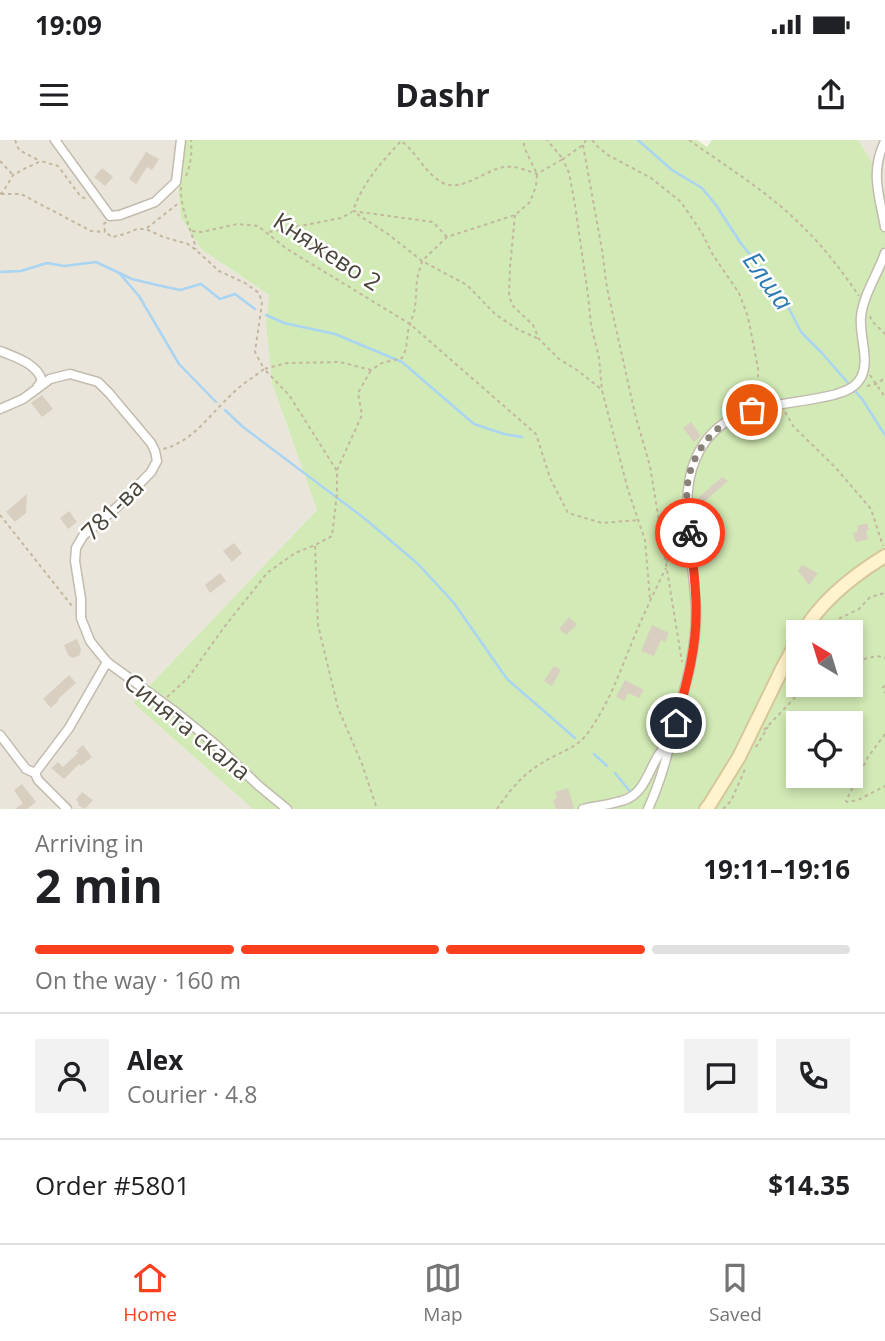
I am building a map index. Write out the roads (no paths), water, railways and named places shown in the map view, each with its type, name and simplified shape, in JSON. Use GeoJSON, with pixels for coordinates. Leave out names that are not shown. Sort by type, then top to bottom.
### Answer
{"type":"FeatureCollection","features":[{"type":"Feature","properties":{"kind":"street"},"geometry":{"type":"LineString","coordinates":[[55,140],[110,216],[155,202],[179,184],[180,140]]}},
{"type":"Feature","properties":{"kind":"street"},"geometry":{"type":"LineString","coordinates":[[885,141],[877,160],[876,173],[885,227]]}},
{"type":"Feature","properties":{"kind":"street"},"geometry":{"type":"LineString","coordinates":[[648,809],[660,783],[693,650],[696,616],[687,488],[697,455],[712,433],[738,415],[780,404],[821,398],[853,387],[861,378],[864,366],[860,320],[864,303],[885,253]]}},
{"type":"Feature","properties":{"kind":"street"},"geometry":{"type":"LineString","coordinates":[[0,351],[40,373],[42,381],[35,390]]}},
{"type":"Feature","properties":{"kind":"street","name":"781-ва"},"geometry":{"type":"LineString","coordinates":[[0,409],[23,399],[50,379],[70,374],[98,382],[155,451],[157,461],[151,472],[117,508],[83,536],[76,548],[81,618],[90,641]]}},
{"type":"Feature","properties":{"kind":"street"},"geometry":{"type":"LineString","coordinates":[[811,620],[843,586],[885,555]]}},
{"type":"Feature","properties":{"kind":"street","name":"Синята скала"},"geometry":{"type":"LineString","coordinates":[[90,641],[107,662],[215,744],[287,809]]}},
{"type":"Feature","properties":{"kind":"street"},"geometry":{"type":"LineString","coordinates":[[35,773],[69,729],[107,662]]}},
{"type":"Feature","properties":{"kind":"street"},"geometry":{"type":"LineString","coordinates":[[706,809],[739,757],[786,662]]}},
{"type":"Feature","properties":{"kind":"street"},"geometry":{"type":"LineString","coordinates":[[0,735],[26,769],[35,773]]}},
{"type":"Feature","properties":{"kind":"street"},"geometry":{"type":"LineString","coordinates":[[583,809],[627,799],[638,791],[658,753],[670,743]]}},
{"type":"Feature","properties":{"kind":"street"},"geometry":{"type":"LineString","coordinates":[[35,773],[37,780],[67,809]]}},
{"type":"Feature","properties":{"kind":"waterway","name":"Елша"},"geometry":{"type":"LineString","coordinates":[[638,140],[672,170],[702,188],[742,245],[778,287],[801,332],[862,399],[885,435]]}},
{"type":"Feature","properties":{"kind":"waterway"},"geometry":{"type":"LineString","coordinates":[[0,272],[21,271],[47,263],[64,266],[96,262],[132,279],[157,285],[180,290],[201,284],[220,299],[235,294],[255,309]]}},
{"type":"Feature","properties":{"kind":"waterway"},"geometry":{"type":"LineString","coordinates":[[120,274],[139,296],[179,364],[216,402]]}},
{"type":"Feature","properties":{"kind":"waterway"},"geometry":{"type":"LineString","coordinates":[[266,315],[284,323],[335,334],[402,362],[474,424],[522,437]]}},
{"type":"Feature","properties":{"kind":"waterway"},"geometry":{"type":"LineString","coordinates":[[225,410],[243,427],[364,518],[418,564],[454,603],[507,679],[575,738]]}},
{"type":"Feature","properties":{"kind":"waterway"},"geometry":{"type":"LineString","coordinates":[[594,754],[607,766]]}},
{"type":"Feature","properties":{"kind":"waterway"},"geometry":{"type":"LineString","coordinates":[[615,773],[633,795]]}}]}
